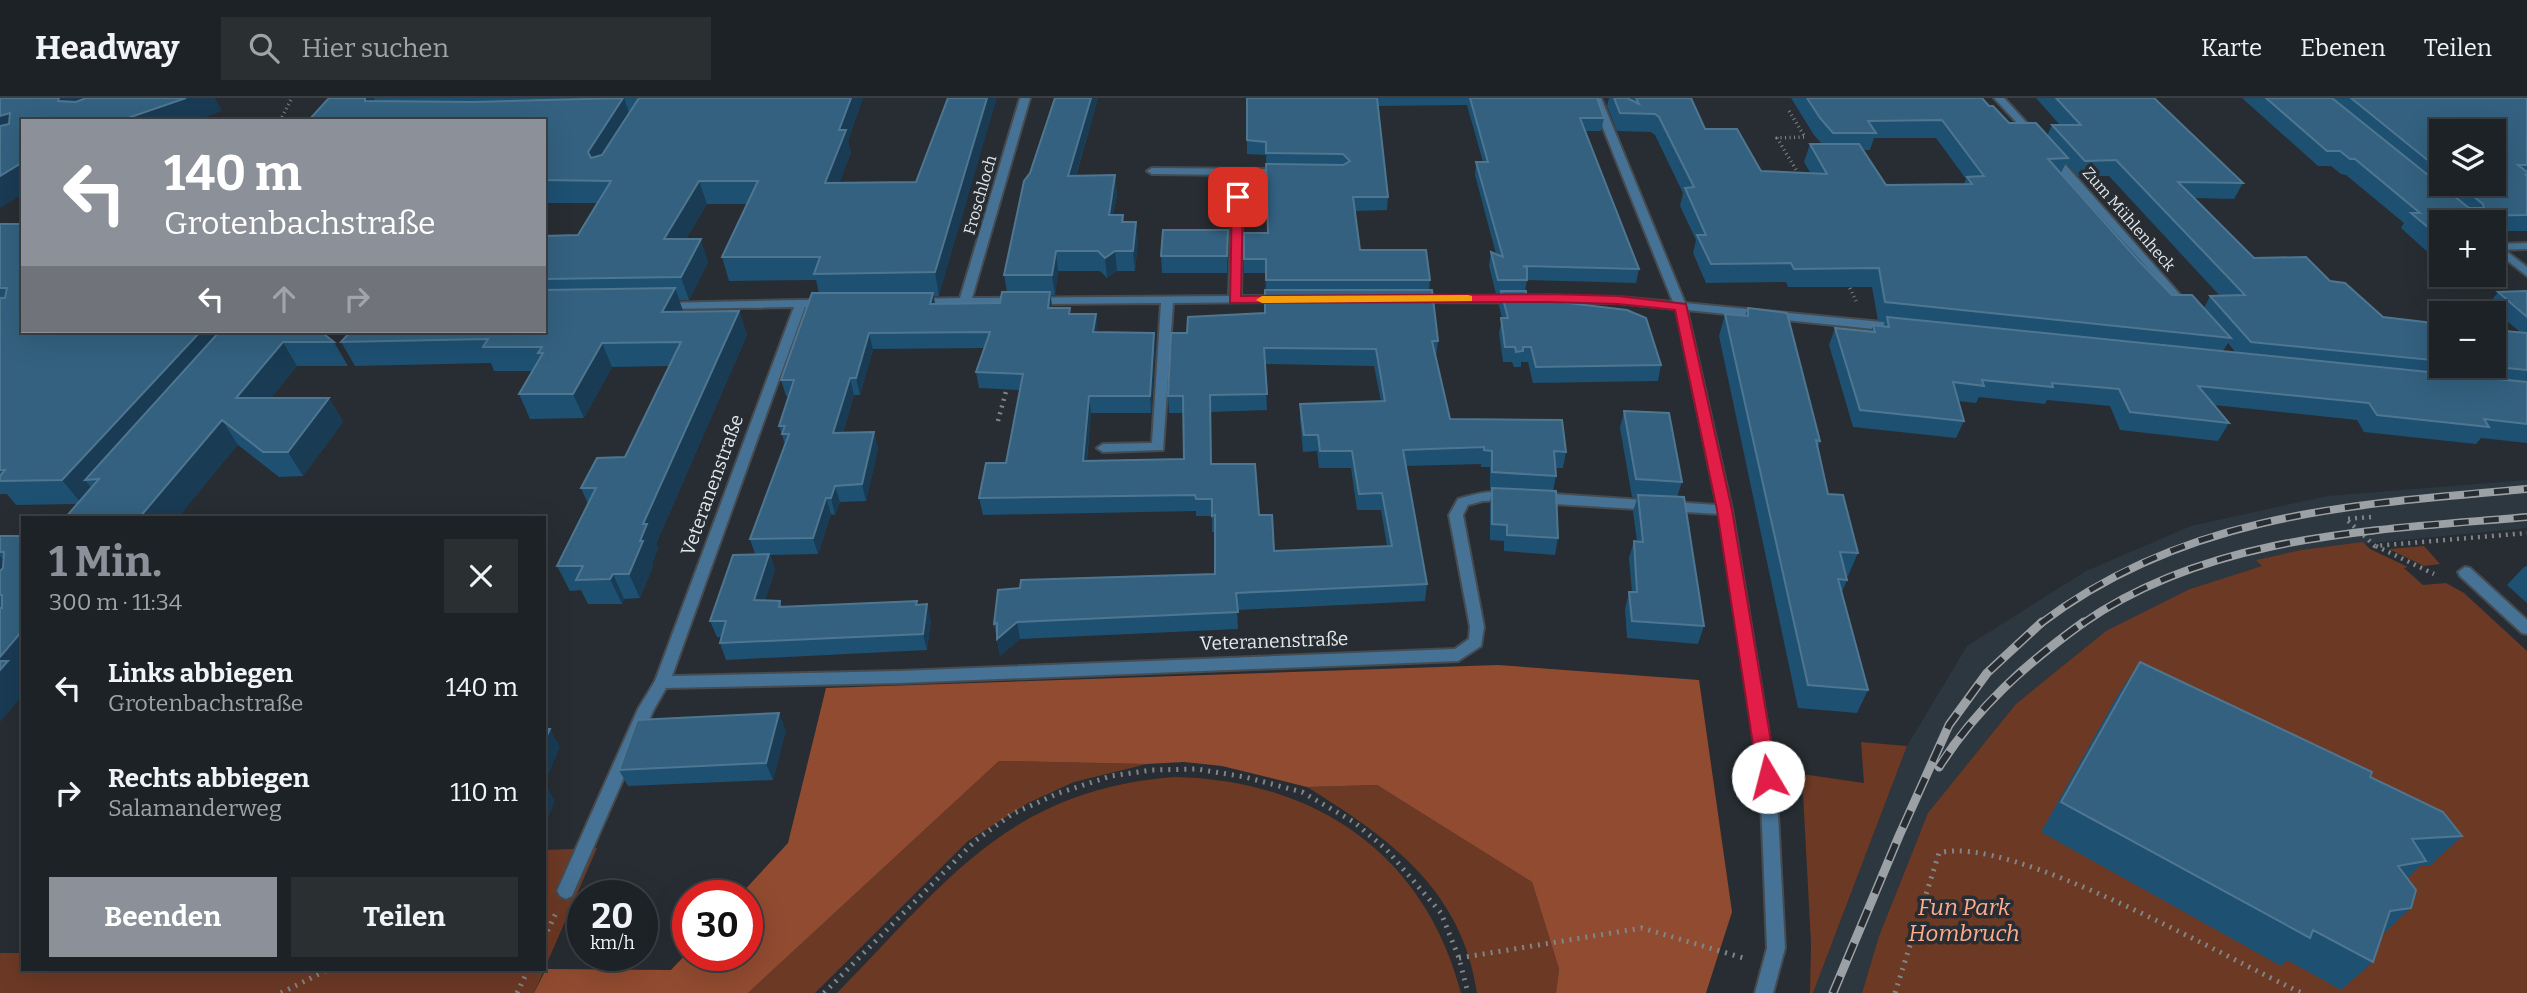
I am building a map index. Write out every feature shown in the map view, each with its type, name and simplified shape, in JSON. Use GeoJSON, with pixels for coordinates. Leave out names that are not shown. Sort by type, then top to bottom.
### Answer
{"type":"FeatureCollection","features":[{"type":"Feature","properties":{"kind":"street","name":"Froschloch"},"geometry":{"type":"LineString","coordinates":[[965,301],[1025,98]]}},
{"type":"Feature","properties":{"kind":"street"},"geometry":{"type":"LineString","coordinates":[[1596,98],[1681,307],[1725,510],[1768,777],[1776,948],[1764,993]]}},
{"type":"Feature","properties":{"kind":"street","name":"Zum Mühlenheck"},"geometry":{"type":"LineString","coordinates":[[2000,98],[2199,322]]}},
{"type":"Feature","properties":{"kind":"street"},"geometry":{"type":"LineString","coordinates":[[1152,171],[1290,172]]}},
{"type":"Feature","properties":{"kind":"street"},"geometry":{"type":"LineString","coordinates":[[1235,300],[1238,172]]}},
{"type":"Feature","properties":{"kind":"street"},"geometry":{"type":"LineString","coordinates":[[2506,246],[2527,246]]}},
{"type":"Feature","properties":{"kind":"street"},"geometry":{"type":"LineString","coordinates":[[2506,255],[2527,273]]}},
{"type":"Feature","properties":{"kind":"street"},"geometry":{"type":"LineString","coordinates":[[897,302],[1303,299]]}},
{"type":"Feature","properties":{"kind":"street"},"geometry":{"type":"LineString","coordinates":[[1399,299],[1605,300],[1918,329]]}},
{"type":"Feature","properties":{"kind":"street"},"geometry":{"type":"LineString","coordinates":[[1103,447],[1158,447],[1167,300]]}},
{"type":"Feature","properties":{"kind":"street","name":"Veteranenstraße"},"geometry":{"type":"LineString","coordinates":[[566,891],[646,709],[662,682],[801,303]]}},
{"type":"Feature","properties":{"kind":"street"},"geometry":{"type":"LineString","coordinates":[[656,306],[842,303]]}},
{"type":"Feature","properties":{"kind":"street","name":"Veteranenstraße"},"geometry":{"type":"LineString","coordinates":[[662,682],[899,677],[1458,655],[1476,642],[1477,634],[1456,515],[1463,502],[1482,496],[1508,496],[1725,510]]}},
{"type":"Feature","properties":{"kind":"street"},"geometry":{"type":"LineString","coordinates":[[2465,572],[2527,628]]}},
{"type":"Feature","properties":{"kind":"path"},"geometry":{"type":"LineString","coordinates":[[281,119],[292,98]]}},
{"type":"Feature","properties":{"kind":"path"},"geometry":{"type":"LineString","coordinates":[[1789,111],[1805,137],[1777,138],[1803,181]]}},
{"type":"Feature","properties":{"kind":"path"},"geometry":{"type":"LineString","coordinates":[[1846,279],[1867,324]]}},
{"type":"Feature","properties":{"kind":"path"},"geometry":{"type":"LineString","coordinates":[[998,421],[1009,381]]}},
{"type":"Feature","properties":{"kind":"path"},"geometry":{"type":"LineString","coordinates":[[2371,517],[2346,519],[2375,546],[2434,575]]}},
{"type":"Feature","properties":{"kind":"path"},"geometry":{"type":"LineString","coordinates":[[2375,546],[2527,533]]}},
{"type":"Feature","properties":{"kind":"path"},"geometry":{"type":"LineString","coordinates":[[824,993],[975,841],[1012,814],[1059,793],[1111,776],[1152,770],[1197,769],[1245,777],[1302,792],[1354,821],[1387,850],[1441,912],[1459,958],[1468,993]]}},
{"type":"Feature","properties":{"kind":"path"},"geometry":{"type":"LineString","coordinates":[[1895,993],[1939,853],[1953,848],[2020,864],[2073,882],[2132,907],[2302,993]]}},
{"type":"Feature","properties":{"kind":"path"},"geometry":{"type":"LineString","coordinates":[[546,922],[553,921]]}},
{"type":"Feature","properties":{"kind":"path"},"geometry":{"type":"LineString","coordinates":[[1459,958],[1642,928],[1771,966]]}},
{"type":"Feature","properties":{"kind":"path"},"geometry":{"type":"LineString","coordinates":[[281,993],[325,971]]}},
{"type":"Feature","properties":{"kind":"path"},"geometry":{"type":"LineString","coordinates":[[517,993],[528,971]]}},
{"type":"Feature","properties":{"kind":"shaded area"},"geometry":{"type":"Polygon","coordinates":[[[2527,480],[2527,528],[2301,550],[2257,560],[2263,566],[2190,589],[1920,833],[1879,936],[1862,993],[1813,993],[1907,746],[1967,646],[2086,571],[2191,526],[2327,496],[2527,480]]]}},
{"type":"Feature","properties":{"kind":"shaded area"},"geometry":{"type":"Polygon","coordinates":[[[1498,665],[1699,680],[1732,912],[1706,993],[1556,993],[1559,969],[1532,882],[1377,785],[1307,787],[1222,766],[1184,762],[1147,764],[999,761],[748,993],[534,993],[546,969],[763,971],[763,880],[754,880],[788,843],[826,688],[1498,665]]]}},
{"type":"Feature","properties":{"kind":"green space","name":"Fun Park Hombruch"},"geometry":{"type":"Polygon","coordinates":[[[2363,542],[2370,549],[2408,567],[2404,568],[2423,585],[2446,583],[2464,593],[2527,651],[2527,993],[1862,993],[1879,936],[1928,813],[2016,704],[2106,631],[2190,589],[2262,566],[2256,560],[2301,550],[2363,542]]]}},
{"type":"Feature","properties":{"kind":"green space"},"geometry":{"type":"Polygon","coordinates":[[[2424,546],[2440,564],[2424,566],[2389,549],[2424,546]]]}},
{"type":"Feature","properties":{"kind":"green space"},"geometry":{"type":"Polygon","coordinates":[[[1861,742],[1907,746],[1813,993],[1810,993],[1811,944],[1802,774],[1864,783],[1861,742]]]}},
{"type":"Feature","properties":{"kind":"green space"},"geometry":{"type":"Polygon","coordinates":[[[999,761],[1147,764],[1074,782],[1028,803],[968,841],[815,993],[748,993],[999,761]]]}},
{"type":"Feature","properties":{"kind":"green space"},"geometry":{"type":"Polygon","coordinates":[[[1175,777],[1226,781],[1274,792],[1318,810],[1357,834],[1392,864],[1421,901],[1444,944],[1461,993],[837,993],[948,879],[984,848],[1024,822],[1067,800],[1117,785],[1175,777]]]}},
{"type":"Feature","properties":{"kind":"green space"},"geometry":{"type":"Polygon","coordinates":[[[1377,785],[1532,882],[1559,969],[1556,993],[1477,993],[1469,956],[1456,924],[1417,870],[1366,826],[1307,787],[1377,785]]]}},
{"type":"Feature","properties":{"kind":"green space"},"geometry":{"type":"Polygon","coordinates":[[[597,848],[583,880],[567,880],[567,917],[546,965],[546,850],[597,848]]]}},
{"type":"Feature","properties":{"kind":"green space"},"geometry":{"type":"Polygon","coordinates":[[[0,953],[21,953],[21,971],[544,971],[534,993],[0,993],[0,953]]]}},
{"type":"Feature","properties":{"kind":"building"},"geometry":{"type":"Polygon","coordinates":[[[0,98],[59,98],[58,101],[76,102],[86,98],[186,98],[125,119],[21,119],[21,163],[0,176],[0,126],[9,124],[10,113],[0,116],[0,98]]]}},
{"type":"Feature","properties":{"kind":"building"},"geometry":{"type":"Polygon","coordinates":[[[329,98],[474,102],[623,98],[588,152],[591,158],[602,155],[639,98],[851,98],[839,130],[846,130],[825,183],[916,182],[948,98],[987,98],[935,272],[814,274],[820,257],[722,257],[758,181],[699,181],[664,239],[701,239],[681,277],[546,279],[546,236],[578,235],[611,181],[546,180],[546,119],[310,119],[329,98]]]}},
{"type":"Feature","properties":{"kind":"building"},"geometry":{"type":"Polygon","coordinates":[[[1055,98],[1091,98],[1068,176],[1115,175],[1109,215],[1123,215],[1122,222],[1136,222],[1133,251],[1115,251],[1105,258],[1098,251],[1056,251],[1052,275],[1004,275],[1024,181],[1030,173],[1055,98]]]}},
{"type":"Feature","properties":{"kind":"building"},"geometry":{"type":"Polygon","coordinates":[[[1247,98],[1377,98],[1388,197],[1353,197],[1360,250],[1426,250],[1430,280],[1266,280],[1266,259],[1244,259],[1244,233],[1268,233],[1266,164],[1343,165],[1350,161],[1343,154],[1266,153],[1266,142],[1247,140],[1247,98]]]}},
{"type":"Feature","properties":{"kind":"building"},"geometry":{"type":"Polygon","coordinates":[[[1470,98],[1597,98],[1604,118],[1580,118],[1639,269],[1523,266],[1527,268],[1527,280],[1498,280],[1491,252],[1503,257],[1476,162],[1488,162],[1470,98]]]}},
{"type":"Feature","properties":{"kind":"building"},"geometry":{"type":"Polygon","coordinates":[[[1614,98],[1627,98],[1639,104],[1636,98],[1691,98],[1705,129],[1737,129],[1761,171],[1827,174],[1810,144],[1859,144],[1886,185],[1972,184],[1967,177],[1984,176],[1942,120],[1868,121],[1876,133],[1833,133],[1807,98],[1982,98],[2009,123],[2036,123],[2068,158],[2048,159],[2138,260],[2172,295],[2192,295],[2231,338],[1885,302],[1879,268],[1794,269],[1791,263],[1711,264],[1697,235],[1706,235],[1685,188],[1694,187],[1659,117],[1655,114],[1620,113],[1614,98]]]}},
{"type":"Feature","properties":{"kind":"building"},"geometry":{"type":"Polygon","coordinates":[[[2056,98],[2154,98],[2243,183],[2178,182],[2254,258],[2306,257],[2330,281],[2345,283],[2383,317],[2429,323],[2429,360],[2251,342],[2210,296],[2245,295],[2116,160],[2085,161],[2052,125],[2081,125],[2056,98]]]}},
{"type":"Feature","properties":{"kind":"building"},"geometry":{"type":"Polygon","coordinates":[[[2266,98],[2332,98],[2429,176],[2429,196],[2454,196],[2469,208],[2484,208],[2473,196],[2506,196],[2506,119],[2429,119],[2429,161],[2351,98],[2527,98],[2527,165],[2518,165],[2527,172],[2527,215],[2506,215],[2506,210],[2429,210],[2429,228],[2411,213],[2420,213],[2355,159],[2350,159],[2340,151],[2327,151],[2266,98]]]}},
{"type":"Feature","properties":{"kind":"building"},"geometry":{"type":"Polygon","coordinates":[[[0,224],[21,224],[21,333],[199,333],[62,480],[0,481],[5,470],[0,470],[0,298],[5,298],[7,288],[0,288],[0,224]]]}},
{"type":"Feature","properties":{"kind":"building"},"geometry":{"type":"Polygon","coordinates":[[[1163,230],[1228,230],[1227,256],[1161,256],[1163,230]]]}},
{"type":"Feature","properties":{"kind":"building"},"geometry":{"type":"Polygon","coordinates":[[[675,288],[662,312],[739,311],[643,524],[647,524],[640,541],[643,541],[629,574],[613,574],[610,579],[576,580],[583,566],[557,566],[596,488],[581,488],[597,458],[625,457],[681,342],[602,343],[573,394],[519,394],[543,353],[538,353],[542,347],[483,347],[488,339],[341,342],[349,333],[546,333],[546,290],[675,288]]]}},
{"type":"Feature","properties":{"kind":"building"},"geometry":{"type":"Polygon","coordinates":[[[1265,290],[1432,290],[1438,341],[1432,341],[1450,419],[1562,420],[1566,452],[1554,451],[1556,476],[1492,472],[1492,451],[1484,450],[1484,447],[1403,450],[1427,584],[1236,593],[1238,612],[1017,622],[997,639],[997,623],[994,624],[998,590],[1020,588],[1021,580],[1215,574],[1215,515],[1212,516],[1212,499],[1196,499],[1195,495],[979,498],[986,463],[1006,463],[1023,374],[976,372],[990,332],[869,333],[856,378],[850,378],[833,433],[874,432],[862,484],[835,486],[831,498],[826,498],[813,538],[750,539],[789,434],[782,434],[785,426],[779,426],[794,380],[781,380],[812,293],[933,293],[930,304],[1000,303],[1002,292],[1050,292],[1048,308],[1070,308],[1069,314],[1096,314],[1093,332],[1154,333],[1150,396],[1089,396],[1083,461],[1184,459],[1183,396],[1168,396],[1171,333],[1187,333],[1188,317],[1265,313],[1265,290]],[[1264,348],[1267,394],[1210,395],[1211,464],[1255,464],[1259,515],[1272,515],[1274,551],[1392,546],[1382,493],[1359,494],[1352,451],[1320,451],[1318,435],[1304,435],[1300,404],[1385,401],[1376,349],[1264,348]]]}},
{"type":"Feature","properties":{"kind":"building"},"geometry":{"type":"Polygon","coordinates":[[[1501,291],[1526,291],[1526,298],[1627,310],[1646,318],[1661,365],[1536,367],[1531,347],[1523,347],[1523,351],[1516,352],[1515,347],[1505,347],[1501,318],[1508,318],[1501,291]]]}},
{"type":"Feature","properties":{"kind":"building"},"geometry":{"type":"Polygon","coordinates":[[[2527,291],[2527,317],[2498,292],[2527,291]]]}},
{"type":"Feature","properties":{"kind":"building"},"geometry":{"type":"Polygon","coordinates":[[[1748,308],[1787,313],[1820,441],[1816,440],[1828,494],[1843,495],[1858,553],[1840,552],[1847,580],[1838,579],[1868,690],[1808,685],[1725,314],[1748,316],[1748,308]]]}},
{"type":"Feature","properties":{"kind":"building"},"geometry":{"type":"Polygon","coordinates":[[[1887,317],[2429,372],[2429,378],[2488,378],[2527,382],[2527,424],[2484,419],[2489,427],[2377,415],[2369,403],[2198,386],[2229,423],[2130,412],[2119,389],[2052,383],[2053,387],[1982,380],[1984,386],[1953,382],[1964,421],[1860,410],[1835,328],[1875,332],[1873,325],[1889,327],[1887,317]]]}},
{"type":"Feature","properties":{"kind":"building"},"geometry":{"type":"Polygon","coordinates":[[[2506,331],[2527,333],[2527,370],[2506,368],[2506,331]]]}},
{"type":"Feature","properties":{"kind":"building"},"geometry":{"type":"Polygon","coordinates":[[[218,333],[323,333],[334,342],[283,342],[236,398],[329,398],[288,452],[263,452],[222,420],[141,516],[67,516],[99,479],[85,480],[218,333]]]}},
{"type":"Feature","properties":{"kind":"building"},"geometry":{"type":"Polygon","coordinates":[[[1624,411],[1669,413],[1682,482],[1636,479],[1624,411]]]}},
{"type":"Feature","properties":{"kind":"building"},"geometry":{"type":"Polygon","coordinates":[[[1492,488],[1556,491],[1558,538],[1507,535],[1507,525],[1492,524],[1492,488]]]}},
{"type":"Feature","properties":{"kind":"building"},"geometry":{"type":"Polygon","coordinates":[[[1638,495],[1684,497],[1704,626],[1632,621],[1629,592],[1637,592],[1634,541],[1643,542],[1638,495]]]}},
{"type":"Feature","properties":{"kind":"building"},"geometry":{"type":"Polygon","coordinates":[[[0,536],[21,536],[21,632],[0,657],[0,571],[3,568],[4,552],[0,552],[0,536]]]}},
{"type":"Feature","properties":{"kind":"building"},"geometry":{"type":"Polygon","coordinates":[[[769,554],[754,600],[780,601],[779,607],[917,601],[916,605],[927,604],[923,634],[720,643],[726,621],[710,621],[733,555],[769,554]]]}},
{"type":"Feature","properties":{"kind":"building"},"geometry":{"type":"Polygon","coordinates":[[[0,661],[8,661],[0,670],[0,661]]]}},
{"type":"Feature","properties":{"kind":"building"},"geometry":{"type":"Polygon","coordinates":[[[2140,662],[2372,772],[2370,777],[2443,812],[2462,836],[2412,839],[2426,861],[2398,866],[2416,890],[2411,908],[2390,911],[2373,962],[2313,930],[2310,938],[2061,802],[2140,662]]]}},
{"type":"Feature","properties":{"kind":"building"},"geometry":{"type":"Polygon","coordinates":[[[779,713],[766,763],[619,770],[637,720],[779,713]]]}},
{"type":"Feature","properties":{"kind":"railway"},"geometry":{"type":"LineString","coordinates":[[2040,624],[2095,587],[2152,559],[2211,537],[2334,509],[2527,489]]}},
{"type":"Feature","properties":{"kind":"railway"},"geometry":{"type":"LineString","coordinates":[[2082,624],[2132,594],[2184,571],[2240,554],[2354,533],[2527,517]]}},
{"type":"Feature","properties":{"kind":"railway"},"geometry":{"type":"LineString","coordinates":[[1833,993],[1949,725],[1987,673],[2042,622]]}},
{"type":"Feature","properties":{"kind":"railway"},"geometry":{"type":"LineString","coordinates":[[1939,767],[1970,725],[2004,687],[2084,622]]}},
{"type":"Feature","properties":{"kind":"slow traffic"},"geometry":{"type":"LineString","coordinates":[[1262,300],[1468,299]]}},
{"type":"Feature","properties":{"kind":"route"},"geometry":{"type":"LineString","coordinates":[[1238,197],[1235,300],[1549,298],[1618,300],[1681,307],[1725,510],[1768,777]]}}]}
